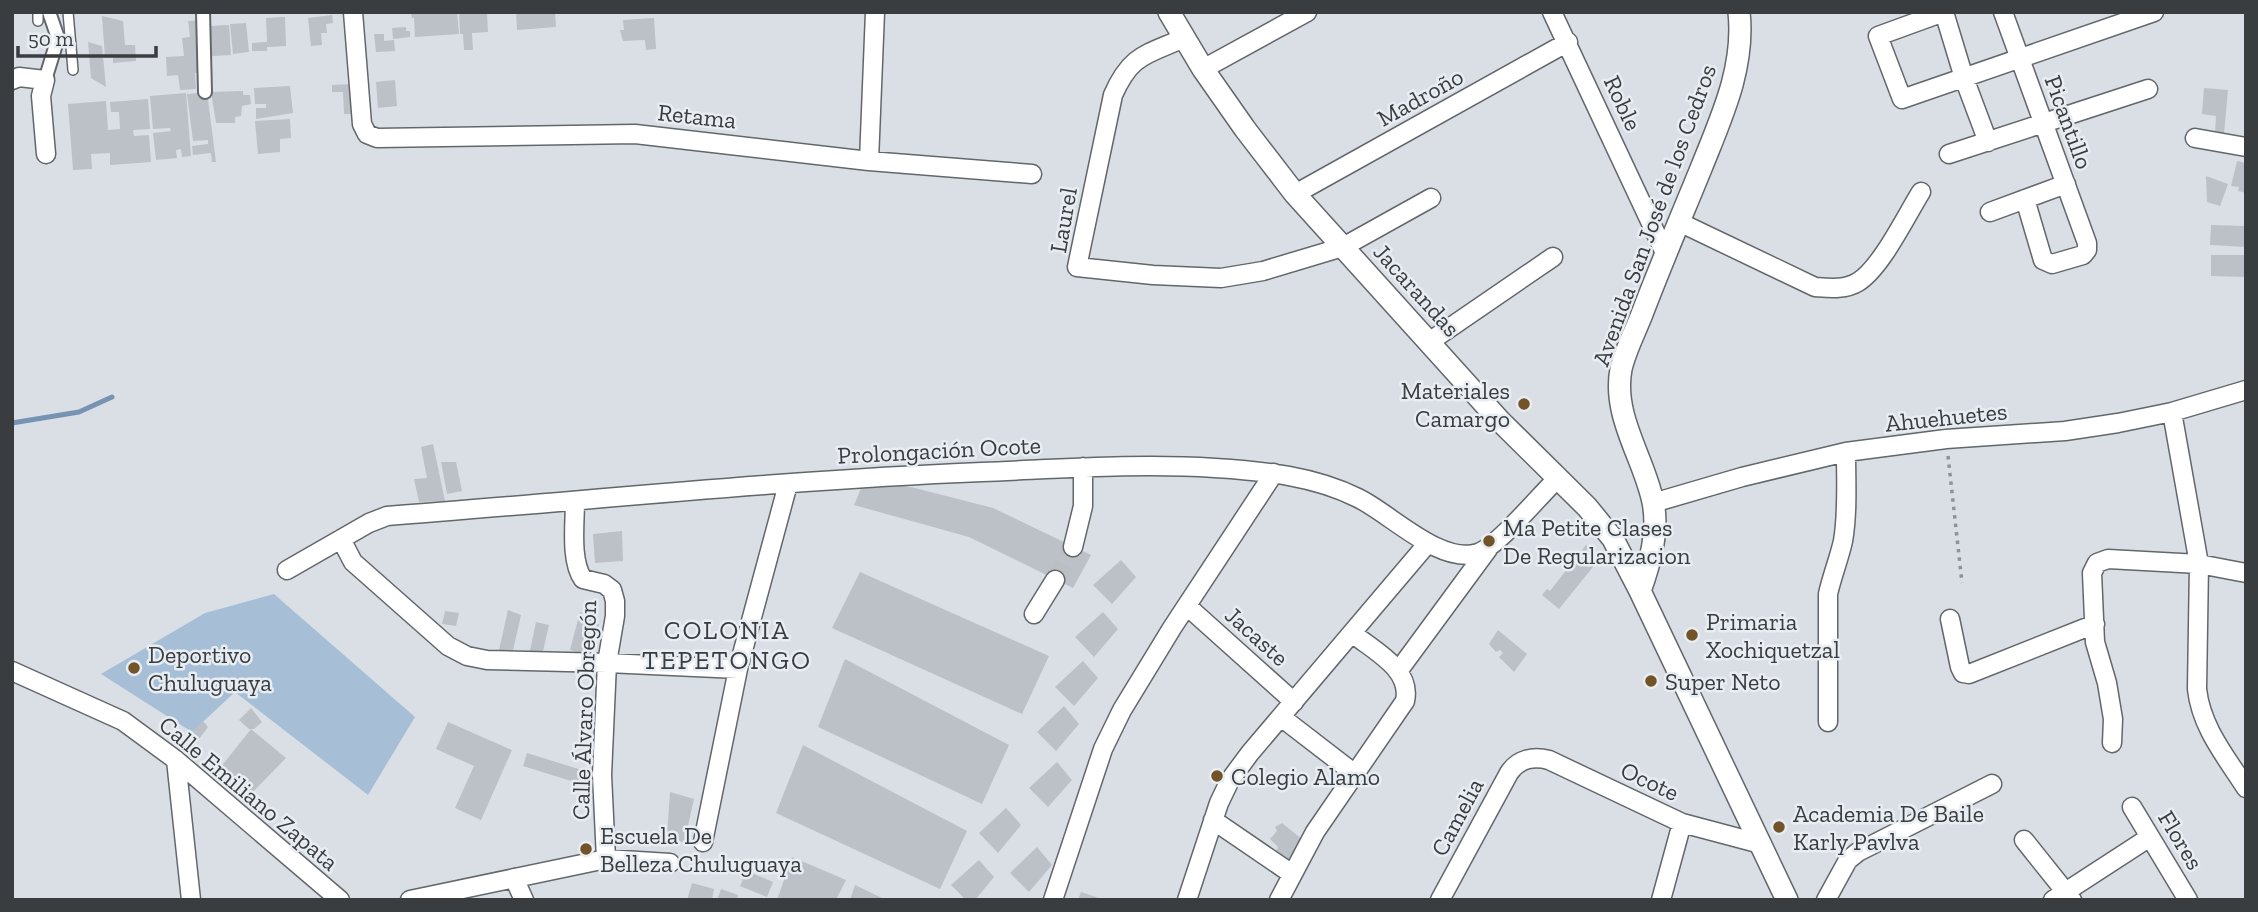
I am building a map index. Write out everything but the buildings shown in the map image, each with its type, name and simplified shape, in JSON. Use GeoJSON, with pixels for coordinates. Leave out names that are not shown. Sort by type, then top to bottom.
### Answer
{"type":"FeatureCollection","features":[{"type":"Feature","properties":{"kind":"street"},"geometry":{"type":"LineString","coordinates":[[46,154],[41,96],[58,38],[49,12]]}},
{"type":"Feature","properties":{"kind":"street"},"geometry":{"type":"LineString","coordinates":[[203,12],[205,92]]}},
{"type":"Feature","properties":{"kind":"street","name":"Retama"},"geometry":{"type":"LineString","coordinates":[[353,12],[362,124],[367,134],[377,138],[635,134],[869,160],[1032,174]]}},
{"type":"Feature","properties":{"kind":"street"},"geometry":{"type":"LineString","coordinates":[[869,160],[875,12]]}},
{"type":"Feature","properties":{"kind":"street","name":"Jacarandas"},"geometry":{"type":"LineString","coordinates":[[1169,12],[1203,69],[1245,129],[1296,194],[1500,421],[1587,507],[1613,539],[1640,591]]}},
{"type":"Feature","properties":{"kind":"street"},"geometry":{"type":"LineString","coordinates":[[1203,69],[1307,12]]}},
{"type":"Feature","properties":{"kind":"street","name":"Roble"},"geometry":{"type":"LineString","coordinates":[[1552,12],[1665,253]]}},
{"type":"Feature","properties":{"kind":"street","name":"Avenida San José de los Cedros"},"geometry":{"type":"LineString","coordinates":[[1640,591],[1650,562],[1655,526],[1653,502],[1621,407],[1619,388],[1622,367],[1730,94],[1739,53],[1739,12]]}},
{"type":"Feature","properties":{"kind":"street"},"geometry":{"type":"LineString","coordinates":[[1988,142],[1964,78],[1944,12],[1878,36],[1902,99],[1964,78],[2020,59],[2144,14]]}},
{"type":"Feature","properties":{"kind":"street","name":"Picantillo"},"geometry":{"type":"LineString","coordinates":[[2003,12],[2087,243],[2087,250],[2083,254],[2052,264],[2043,260],[2025,199]]}},
{"type":"Feature","properties":{"kind":"street","name":"Laurel"},"geometry":{"type":"LineString","coordinates":[[1184,38],[1138,58],[1128,66],[1121,77],[1113,95],[1077,267],[1153,275],[1221,278],[1263,271],[1343,247]]}},
{"type":"Feature","properties":{"kind":"street","name":"Madroño"},"geometry":{"type":"LineString","coordinates":[[1296,194],[1568,42]]}},
{"type":"Feature","properties":{"kind":"street"},"geometry":{"type":"LineString","coordinates":[[12,80],[19,77],[45,80]]}},
{"type":"Feature","properties":{"kind":"street"},"geometry":{"type":"LineString","coordinates":[[1949,154],[2148,89]]}},
{"type":"Feature","properties":{"kind":"street"},"geometry":{"type":"LineString","coordinates":[[2195,138],[2246,147]]}},
{"type":"Feature","properties":{"kind":"street"},"geometry":{"type":"LineString","coordinates":[[1990,212],[2066,184]]}},
{"type":"Feature","properties":{"kind":"street"},"geometry":{"type":"LineString","coordinates":[[1679,222],[1815,287],[1836,289],[1857,283],[1874,268],[1921,192]]}},
{"type":"Feature","properties":{"kind":"street"},"geometry":{"type":"LineString","coordinates":[[1343,247],[1431,198]]}},
{"type":"Feature","properties":{"kind":"street"},"geometry":{"type":"LineString","coordinates":[[1429,342],[1553,257]]}},
{"type":"Feature","properties":{"kind":"street","name":"Ahuehuetes"},"geometry":{"type":"LineString","coordinates":[[1653,502],[1846,452],[1946,439],[2118,423],[2172,412],[2246,390]]}},
{"type":"Feature","properties":{"kind":"street"},"geometry":{"type":"LineString","coordinates":[[2172,412],[2199,564],[2199,708],[2208,729],[2246,788]]}},
{"type":"Feature","properties":{"kind":"street"},"geometry":{"type":"LineString","coordinates":[[1828,722],[1828,594],[1846,523],[1846,452]]}},
{"type":"Feature","properties":{"kind":"street"},"geometry":{"type":"LineString","coordinates":[[1073,547],[1083,506],[1083,467]]}},
{"type":"Feature","properties":{"kind":"street","name":"Prolongación Ocote"},"geometry":{"type":"LineString","coordinates":[[287,570],[369,523],[387,516],[855,477],[1083,467],[1214,468],[1274,473],[1328,486],[1360,499],[1428,543],[1447,551],[1465,555],[1488,549]]}},
{"type":"Feature","properties":{"kind":"street"},"geometry":{"type":"LineString","coordinates":[[1052,900],[1103,749],[1122,710],[1274,473]]}},
{"type":"Feature","properties":{"kind":"street"},"geometry":{"type":"LineString","coordinates":[[1399,670],[1488,549],[1558,478]]}},
{"type":"Feature","properties":{"kind":"street"},"geometry":{"type":"LineString","coordinates":[[703,842],[738,669],[788,484]]}},
{"type":"Feature","properties":{"kind":"street","name":"Calle Álvaro Obregón"},"geometry":{"type":"LineString","coordinates":[[575,501],[575,562],[578,572],[583,579],[604,584],[612,590],[615,601],[607,663],[603,775],[606,859]]}},
{"type":"Feature","properties":{"kind":"street"},"geometry":{"type":"LineString","coordinates":[[341,539],[353,562],[447,646],[467,656],[487,660],[738,669]]}},
{"type":"Feature","properties":{"kind":"street"},"geometry":{"type":"LineString","coordinates":[[1187,900],[1213,820],[1230,780],[1428,543]]}},
{"type":"Feature","properties":{"kind":"street"},"geometry":{"type":"LineString","coordinates":[[2112,743],[2112,711],[2095,642],[2092,573],[2097,562],[2108,559],[2199,564],[2246,573]]}},
{"type":"Feature","properties":{"kind":"street"},"geometry":{"type":"LineString","coordinates":[[1034,614],[1055,580]]}},
{"type":"Feature","properties":{"kind":"street"},"geometry":{"type":"LineString","coordinates":[[1640,591],[1787,900]]}},
{"type":"Feature","properties":{"kind":"street","name":"Jacaste"},"geometry":{"type":"LineString","coordinates":[[1187,606],[1294,702]]}},
{"type":"Feature","properties":{"kind":"street"},"geometry":{"type":"LineString","coordinates":[[1950,619],[1960,667],[1963,673],[1969,674],[2095,624]]}},
{"type":"Feature","properties":{"kind":"street"},"geometry":{"type":"LineString","coordinates":[[1279,900],[1315,832],[1405,701],[1405,680],[1399,670],[1352,633]]}},
{"type":"Feature","properties":{"kind":"street","name":"Calle Emiliano Zapata"},"geometry":{"type":"LineString","coordinates":[[12,671],[123,721],[176,760],[340,900]]}},
{"type":"Feature","properties":{"kind":"street"},"geometry":{"type":"LineString","coordinates":[[1281,717],[1355,774]]}},
{"type":"Feature","properties":{"kind":"street","name":"Ocote"},"geometry":{"type":"LineString","coordinates":[[1522,761],[1538,758],[1549,760],[1682,823],[1761,844]]}},
{"type":"Feature","properties":{"kind":"street"},"geometry":{"type":"LineString","coordinates":[[176,760],[191,900]]}},
{"type":"Feature","properties":{"kind":"street","name":"Camelia"},"geometry":{"type":"LineString","coordinates":[[1440,900],[1509,773],[1514,765],[1522,761]]}},
{"type":"Feature","properties":{"kind":"street"},"geometry":{"type":"LineString","coordinates":[[1826,900],[1847,860],[1858,852],[1992,784]]}},
{"type":"Feature","properties":{"kind":"street","name":"Flores"},"geometry":{"type":"LineString","coordinates":[[2132,807],[2188,900]]}},
{"type":"Feature","properties":{"kind":"street"},"geometry":{"type":"LineString","coordinates":[[1213,820],[1292,874]]}},
{"type":"Feature","properties":{"kind":"street"},"geometry":{"type":"LineString","coordinates":[[1661,900],[1682,823]]}},
{"type":"Feature","properties":{"kind":"street"},"geometry":{"type":"LineString","coordinates":[[2024,840],[2063,897],[2151,837]]}},
{"type":"Feature","properties":{"kind":"street"},"geometry":{"type":"LineString","coordinates":[[410,900],[606,859],[670,863]]}},
{"type":"Feature","properties":{"kind":"street"},"geometry":{"type":"LineString","coordinates":[[514,878],[524,900]]}},
{"type":"Feature","properties":{"kind":"lane"},"geometry":{"type":"LineString","coordinates":[[68,12],[73,70]]}},
{"type":"Feature","properties":{"kind":"path"},"geometry":{"type":"LineString","coordinates":[[1946,439],[1962,583]]}},
{"type":"Feature","properties":{"kind":"shaded area","name":"Deportivo Chuluguaya"},"geometry":{"type":"Polygon","coordinates":[[[274,594],[415,717],[368,795],[235,692],[192,732],[101,674],[205,613],[274,594]]]}},
{"type":"Feature","properties":{"kind":"waterway"},"geometry":{"type":"LineString","coordinates":[[12,423],[79,412],[112,397]]}},
{"type":"Feature","properties":{"kind":"tunnel"},"geometry":{"type":"LineString","coordinates":[[1055,580],[1073,547]]}},
{"type":"Feature","properties":{"kind":"place","name":"Materiales Camargo"},"geometry":{"type":"Point","coordinates":[1524,404]}},
{"type":"Feature","properties":{"kind":"place","name":"Ma Petite Clases De Regularizacion"},"geometry":{"type":"Point","coordinates":[1489,541]}},
{"type":"Feature","properties":{"kind":"place","name":"Primaria Xochiquetzal"},"geometry":{"type":"Point","coordinates":[1692,635]}},
{"type":"Feature","properties":{"kind":"place","name":"Deportivo Chuluguaya"},"geometry":{"type":"Point","coordinates":[134,668]}},
{"type":"Feature","properties":{"kind":"place","name":"Super Neto"},"geometry":{"type":"Point","coordinates":[1651,681]}},
{"type":"Feature","properties":{"kind":"place","name":"Colegio Alamo"},"geometry":{"type":"Point","coordinates":[1217,776]}},
{"type":"Feature","properties":{"kind":"place","name":"Academia De Baile Karly Pavlva"},"geometry":{"type":"Point","coordinates":[1779,827]}},
{"type":"Feature","properties":{"kind":"place","name":"Escuela De Belleza Chuluguaya"},"geometry":{"type":"Point","coordinates":[586,849]}},
{"type":"Feature","properties":{"kind":"district","name":"COLONIA TEPETONGO"},"geometry":{"type":"Point","coordinates":[727,645]}}]}
